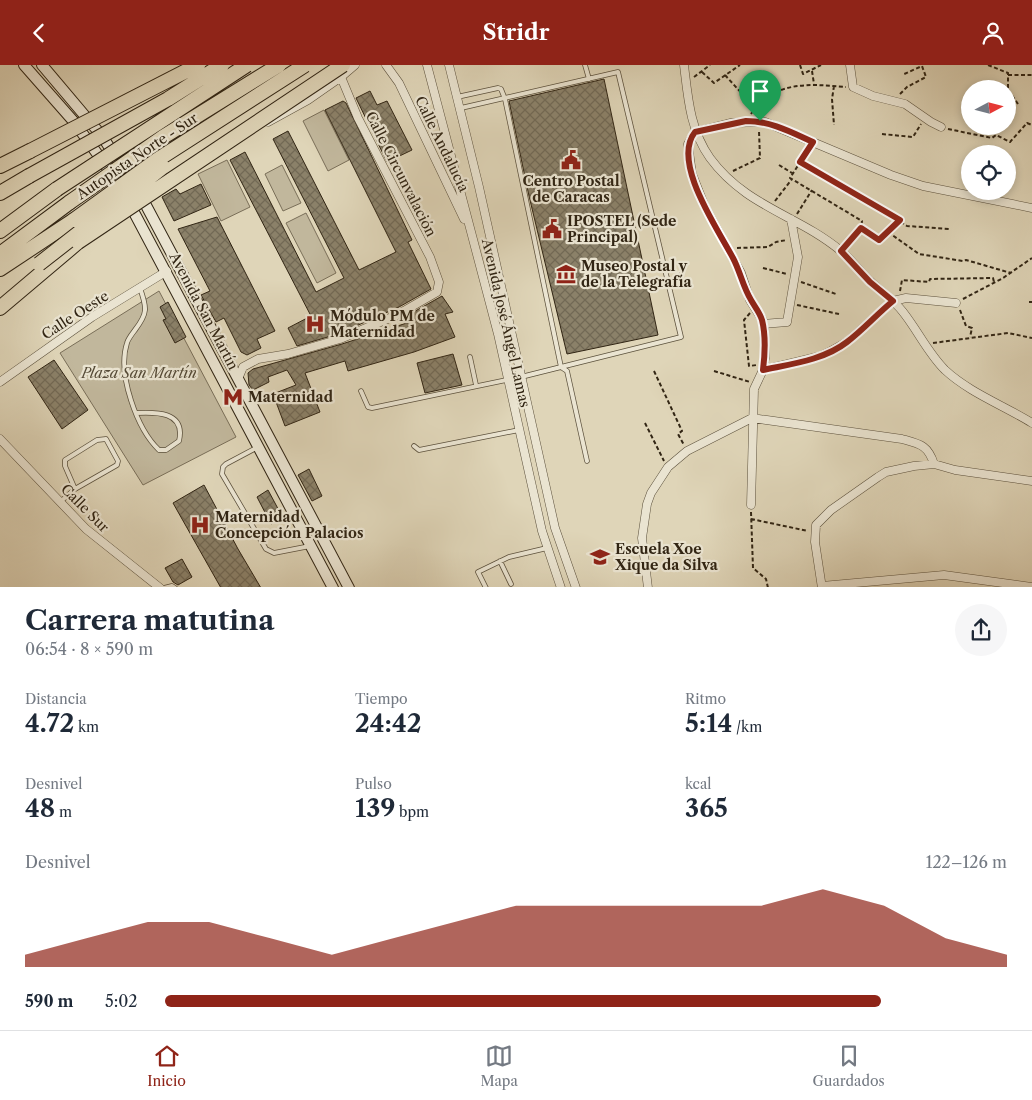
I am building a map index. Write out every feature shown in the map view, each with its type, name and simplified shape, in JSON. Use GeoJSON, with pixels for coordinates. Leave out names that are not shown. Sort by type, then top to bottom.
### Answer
{"type":"FeatureCollection","features":[{"type":"Feature","properties":{"kind":"highway"},"geometry":{"type":"LineString","coordinates":[[0,166],[198,65]]}},
{"type":"Feature","properties":{"kind":"highway"},"geometry":{"type":"LineString","coordinates":[[0,193],[168,99],[222,65]]}},
{"type":"Feature","properties":{"kind":"highway","name":"Autopista Norte - Sur"},"geometry":{"type":"LineString","coordinates":[[0,231],[57,189],[247,65]]}},
{"type":"Feature","properties":{"kind":"highway"},"geometry":{"type":"LineString","coordinates":[[0,269],[74,220],[158,160],[305,65]]}},
{"type":"Feature","properties":{"kind":"highway","name":"Autopista Norte - Sur"},"geometry":{"type":"LineString","coordinates":[[0,254],[163,137],[270,67]]}},
{"type":"Feature","properties":{"kind":"highway"},"geometry":{"type":"LineString","coordinates":[[40,264],[50,261],[342,71]]}},
{"type":"Feature","properties":{"kind":"highway"},"geometry":{"type":"LineString","coordinates":[[0,296],[253,98]]}},
{"type":"Feature","properties":{"kind":"highway"},"geometry":{"type":"LineString","coordinates":[[0,157],[14,152],[30,151]]}},
{"type":"Feature","properties":{"kind":"highway"},"geometry":{"type":"LineString","coordinates":[[0,182],[29,176]]}},
{"type":"Feature","properties":{"kind":"highway"},"geometry":{"type":"LineString","coordinates":[[0,308],[78,242]]}},
{"type":"Feature","properties":{"kind":"main road","name":"Avenida San Martín"},"geometry":{"type":"LineString","coordinates":[[24,65],[70,117],[108,166],[129,200],[333,587]]}},
{"type":"Feature","properties":{"kind":"main road","name":"Avenida San Martín"},"geometry":{"type":"LineString","coordinates":[[42,65],[102,136],[140,194],[350,587]]}},
{"type":"Feature","properties":{"kind":"street"},"geometry":{"type":"LineString","coordinates":[[140,194],[147,194],[216,149],[292,110],[342,71],[355,65]]}},
{"type":"Feature","properties":{"kind":"street","name":"Calle Andalucía"},"geometry":{"type":"LineString","coordinates":[[386,65],[399,83],[472,235]]}},
{"type":"Feature","properties":{"kind":"street","name":"Avenida José Ángel Lamas"},"geometry":{"type":"LineString","coordinates":[[427,65],[472,235],[547,548],[561,587]]}},
{"type":"Feature","properties":{"kind":"street","name":"Avenida José Ángel Lamas"},"geometry":{"type":"LineString","coordinates":[[449,65],[461,109],[555,528],[576,587]]}},
{"type":"Feature","properties":{"kind":"street"},"geometry":{"type":"LineString","coordinates":[[684,65],[695,132],[710,159],[726,177],[748,196],[792,220],[841,251],[870,282],[896,301],[934,358],[955,379],[978,394],[1032,423]]}},
{"type":"Feature","properties":{"kind":"street"},"geometry":{"type":"LineString","coordinates":[[850,65],[853,87],[873,97],[905,104],[941,127]]}},
{"type":"Feature","properties":{"kind":"street","name":"Calle Circunvalación"},"geometry":{"type":"LineString","coordinates":[[238,379],[243,367],[249,363],[340,339],[397,315],[437,292],[439,283],[430,257],[358,118],[342,71]]}},
{"type":"Feature","properties":{"kind":"street"},"geometry":{"type":"LineString","coordinates":[[751,505],[752,418],[755,383],[764,367],[763,324],[728,248],[705,207],[691,169],[688,144],[695,132],[746,121],[760,121],[780,127],[924,186],[1032,208]]}},
{"type":"Feature","properties":{"kind":"street"},"geometry":{"type":"LineString","coordinates":[[763,324],[787,322],[798,257],[792,220]]}},
{"type":"Feature","properties":{"kind":"street","name":"Calle Oeste"},"geometry":{"type":"LineString","coordinates":[[0,382],[92,317],[167,271]]}},
{"type":"Feature","properties":{"kind":"street"},"geometry":{"type":"LineString","coordinates":[[764,367],[820,356],[830,351],[847,342],[896,301],[916,299],[956,303]]}},
{"type":"Feature","properties":{"kind":"street"},"geometry":{"type":"LineString","coordinates":[[648,587],[642,538],[651,493],[668,467],[687,451],[752,418],[902,439],[926,447],[931,453],[934,464]]}},
{"type":"Feature","properties":{"kind":"street","name":"Calle Sur"},"geometry":{"type":"LineString","coordinates":[[0,439],[100,542],[160,587]]}},
{"type":"Feature","properties":{"kind":"street"},"geometry":{"type":"LineString","coordinates":[[1032,481],[955,470],[934,464],[886,472],[831,510],[816,525],[814,533],[822,587],[944,575],[1032,587]]}},
{"type":"Feature","properties":{"kind":"lane"},"geometry":{"type":"LineString","coordinates":[[585,65],[588,79]]}},
{"type":"Feature","properties":{"kind":"lane"},"geometry":{"type":"LineString","coordinates":[[361,391],[368,407],[372,409],[443,395],[476,385],[521,377],[680,337],[618,72],[461,109]]}},
{"type":"Feature","properties":{"kind":"lane"},"geometry":{"type":"LineString","coordinates":[[457,97],[498,88],[501,89],[505,99],[561,367],[567,371],[587,461]]}},
{"type":"Feature","properties":{"kind":"lane"},"geometry":{"type":"LineString","coordinates":[[136,413],[159,412],[168,414],[177,423],[181,435],[180,441],[166,450],[160,450],[144,433],[136,413],[128,389],[124,358],[127,341],[146,315],[146,306],[140,287]]}},
{"type":"Feature","properties":{"kind":"lane"},"geometry":{"type":"LineString","coordinates":[[470,357],[476,385]]}},
{"type":"Feature","properties":{"kind":"lane"},"geometry":{"type":"LineString","coordinates":[[414,446],[419,450],[519,430]]}},
{"type":"Feature","properties":{"kind":"lane"},"geometry":{"type":"LineString","coordinates":[[60,502],[75,489],[117,465],[118,461],[106,439],[97,440],[65,460],[65,466],[75,489]]}},
{"type":"Feature","properties":{"kind":"lane"},"geometry":{"type":"LineString","coordinates":[[260,446],[226,464],[222,467],[222,474],[266,549],[274,553],[310,546]]}},
{"type":"Feature","properties":{"kind":"lane"},"geometry":{"type":"LineString","coordinates":[[486,587],[478,572],[500,561],[547,548]]}},
{"type":"Feature","properties":{"kind":"lane"},"geometry":{"type":"LineString","coordinates":[[500,561],[511,585]]}},
{"type":"Feature","properties":{"kind":"lane"},"geometry":{"type":"LineString","coordinates":[[164,587],[175,587]]}},
{"type":"Feature","properties":{"kind":"path"},"geometry":{"type":"LineString","coordinates":[[686,81],[710,65]]}},
{"type":"Feature","properties":{"kind":"path"},"geometry":{"type":"LineString","coordinates":[[702,71],[714,83],[740,65]]}},
{"type":"Feature","properties":{"kind":"path"},"geometry":{"type":"LineString","coordinates":[[800,65],[803,74],[821,65]]}},
{"type":"Feature","properties":{"kind":"path"},"geometry":{"type":"LineString","coordinates":[[988,65],[1008,73],[1008,75],[1032,75]]}},
{"type":"Feature","properties":{"kind":"path"},"geometry":{"type":"LineString","coordinates":[[893,101],[907,87],[926,77],[922,66],[902,75]]}},
{"type":"Feature","properties":{"kind":"path"},"geometry":{"type":"LineString","coordinates":[[812,71],[814,84]]}},
{"type":"Feature","properties":{"kind":"path"},"geometry":{"type":"LineString","coordinates":[[725,75],[755,108]]}},
{"type":"Feature","properties":{"kind":"path"},"geometry":{"type":"LineString","coordinates":[[1008,75],[1008,90],[1018,104]]}},
{"type":"Feature","properties":{"kind":"path"},"geometry":{"type":"LineString","coordinates":[[746,121],[755,108],[767,97],[779,90],[814,84],[853,87]]}},
{"type":"Feature","properties":{"kind":"path"},"geometry":{"type":"LineString","coordinates":[[834,86],[832,99],[834,125]]}},
{"type":"Feature","properties":{"kind":"path"},"geometry":{"type":"LineString","coordinates":[[882,134],[913,137],[926,119]]}},
{"type":"Feature","properties":{"kind":"path"},"geometry":{"type":"LineString","coordinates":[[726,177],[736,169],[760,158],[760,121]]}},
{"type":"Feature","properties":{"kind":"path"},"geometry":{"type":"LineString","coordinates":[[941,127],[975,137],[992,138],[996,135],[1010,141],[1027,123],[1032,125]]}},
{"type":"Feature","properties":{"kind":"path"},"geometry":{"type":"LineString","coordinates":[[769,209],[792,179],[790,178],[813,142]]}},
{"type":"Feature","properties":{"kind":"path"},"geometry":{"type":"LineString","coordinates":[[800,162],[900,220],[907,226],[950,229]]}},
{"type":"Feature","properties":{"kind":"path"},"geometry":{"type":"LineString","coordinates":[[779,165],[793,173]]}},
{"type":"Feature","properties":{"kind":"path"},"geometry":{"type":"LineString","coordinates":[[792,179],[862,221],[861,228],[841,251]]}},
{"type":"Feature","properties":{"kind":"path"},"geometry":{"type":"LineString","coordinates":[[792,220],[812,190]]}},
{"type":"Feature","properties":{"kind":"path"},"geometry":{"type":"LineString","coordinates":[[861,228],[879,240],[900,220]]}},
{"type":"Feature","properties":{"kind":"path"},"geometry":{"type":"LineString","coordinates":[[888,232],[919,254],[966,260],[1011,273]]}},
{"type":"Feature","properties":{"kind":"path"},"geometry":{"type":"LineString","coordinates":[[728,248],[768,247],[776,241],[795,239]]}},
{"type":"Feature","properties":{"kind":"path"},"geometry":{"type":"LineString","coordinates":[[970,337],[972,328],[966,326],[956,303],[1011,273],[1032,258]]}},
{"type":"Feature","properties":{"kind":"path"},"geometry":{"type":"LineString","coordinates":[[763,268],[836,294]]}},
{"type":"Feature","properties":{"kind":"path"},"geometry":{"type":"LineString","coordinates":[[896,301],[902,280],[929,282],[930,279],[992,278],[994,282]]}},
{"type":"Feature","properties":{"kind":"path"},"geometry":{"type":"LineString","coordinates":[[790,304],[839,314]]}},
{"type":"Feature","properties":{"kind":"path"},"geometry":{"type":"LineString","coordinates":[[755,307],[744,321],[749,366],[764,367]]}},
{"type":"Feature","properties":{"kind":"path"},"geometry":{"type":"LineString","coordinates":[[925,344],[1008,333],[1032,338]]}},
{"type":"Feature","properties":{"kind":"path"},"geometry":{"type":"LineString","coordinates":[[654,371],[682,431],[678,434],[687,451]]}},
{"type":"Feature","properties":{"kind":"path"},"geometry":{"type":"LineString","coordinates":[[714,371],[755,383]]}},
{"type":"Feature","properties":{"kind":"path"},"geometry":{"type":"LineString","coordinates":[[645,423],[668,467]]}},
{"type":"Feature","properties":{"kind":"path"},"geometry":{"type":"LineString","coordinates":[[751,505],[753,568],[766,579],[768,587]]}},
{"type":"Feature","properties":{"kind":"path"},"geometry":{"type":"LineString","coordinates":[[751,519],[814,533]]}},
{"type":"Feature","properties":{"kind":"green space"},"geometry":{"type":"Polygon","coordinates":[[[324,110],[349,160],[328,171],[303,121],[324,110]]]}},
{"type":"Feature","properties":{"kind":"green space"},"geometry":{"type":"Polygon","coordinates":[[[227,160],[250,207],[221,221],[198,174],[227,160]]]}},
{"type":"Feature","properties":{"kind":"green space"},"geometry":{"type":"Polygon","coordinates":[[[282,165],[301,203],[283,211],[265,174],[282,165]]]}},
{"type":"Feature","properties":{"kind":"green space"},"geometry":{"type":"Polygon","coordinates":[[[306,213],[336,273],[317,283],[286,223],[306,213]]]}},
{"type":"Feature","properties":{"kind":"green space","name":"Plaza San Martín"},"geometry":{"type":"Polygon","coordinates":[[[159,291],[236,437],[143,485],[60,353],[159,291]]]}},
{"type":"Feature","properties":{"kind":"building","name":"Centro Postal de Caracas"},"geometry":{"type":"Polygon","coordinates":[[[604,79],[658,335],[567,354],[529,196],[509,101],[604,79]]]}},
{"type":"Feature","properties":{"kind":"building"},"geometry":{"type":"Polygon","coordinates":[[[370,91],[377,105],[387,101],[412,150],[387,162],[356,98],[370,91]]]}},
{"type":"Feature","properties":{"kind":"building"},"geometry":{"type":"Polygon","coordinates":[[[343,101],[346,103],[412,240],[408,242],[431,289],[399,307],[338,334],[297,346],[288,328],[311,316],[230,160],[245,152],[316,292],[344,278],[273,139],[288,131],[359,270],[396,252],[325,110],[343,101]]]}},
{"type":"Feature","properties":{"kind":"building"},"geometry":{"type":"Polygon","coordinates":[[[201,184],[211,205],[174,221],[162,197],[176,189],[180,194],[201,184]]]}},
{"type":"Feature","properties":{"kind":"building"},"geometry":{"type":"Polygon","coordinates":[[[217,217],[275,331],[257,339],[261,348],[247,355],[241,352],[224,318],[216,322],[201,295],[210,291],[178,229],[217,217]]]}},
{"type":"Feature","properties":{"kind":"building"},"geometry":{"type":"Polygon","coordinates":[[[442,296],[453,312],[445,314],[455,337],[414,352],[348,371],[345,361],[305,373],[320,412],[285,426],[273,394],[296,385],[287,370],[268,377],[269,382],[253,390],[249,385],[248,373],[253,369],[342,344],[413,321],[410,314],[442,296]]]}},
{"type":"Feature","properties":{"kind":"building"},"geometry":{"type":"Polygon","coordinates":[[[168,302],[186,337],[175,343],[163,320],[166,319],[160,307],[168,302]]]}},
{"type":"Feature","properties":{"kind":"building"},"geometry":{"type":"Polygon","coordinates":[[[453,354],[462,385],[425,393],[417,363],[453,354]]]}},
{"type":"Feature","properties":{"kind":"building"},"geometry":{"type":"Polygon","coordinates":[[[54,360],[88,410],[62,429],[28,377],[54,360]]]}},
{"type":"Feature","properties":{"kind":"building"},"geometry":{"type":"Polygon","coordinates":[[[309,469],[322,496],[312,501],[298,475],[309,469]]]}},
{"type":"Feature","properties":{"kind":"building"},"geometry":{"type":"Polygon","coordinates":[[[204,485],[260,587],[220,587],[173,503],[204,485]]]}},
{"type":"Feature","properties":{"kind":"building"},"geometry":{"type":"Polygon","coordinates":[[[268,490],[283,518],[271,524],[257,497],[268,490]]]}},
{"type":"Feature","properties":{"kind":"building"},"geometry":{"type":"Polygon","coordinates":[[[182,559],[192,577],[178,585],[173,582],[165,568],[182,559]]]}},
{"type":"Feature","properties":{"kind":"place","name":"Centro Postal de Caracas"},"geometry":{"type":"Point","coordinates":[571,160]}},
{"type":"Feature","properties":{"kind":"place","name":"IPOSTEL (Sede Principal)"},"geometry":{"type":"Point","coordinates":[552,229]}},
{"type":"Feature","properties":{"kind":"place","name":"Museo Postal y de la Telegrafía"},"geometry":{"type":"Point","coordinates":[566,274]}},
{"type":"Feature","properties":{"kind":"place","name":"Módulo PM de Maternidad"},"geometry":{"type":"Point","coordinates":[315,324]}},
{"type":"Feature","properties":{"kind":"place","name":"Maternidad"},"geometry":{"type":"Point","coordinates":[233,397]}},
{"type":"Feature","properties":{"kind":"place","name":"Maternidad Concepción Palacios"},"geometry":{"type":"Point","coordinates":[200,525]}},
{"type":"Feature","properties":{"kind":"place","name":"Escuela Xoe Xique da Silva"},"geometry":{"type":"Point","coordinates":[600,557]}},
{"type":"Feature","properties":{"kind":"route"},"geometry":{"type":"LineString","coordinates":[[760,121],[780,127],[813,142],[800,162],[900,220],[879,240],[861,228],[841,251],[870,282],[893,301],[847,342],[820,356],[763,370],[765,358],[762,319],[750,299],[733,257],[705,207],[692,175],[688,153],[690,138],[695,132],[730,123],[760,121]]}}]}
